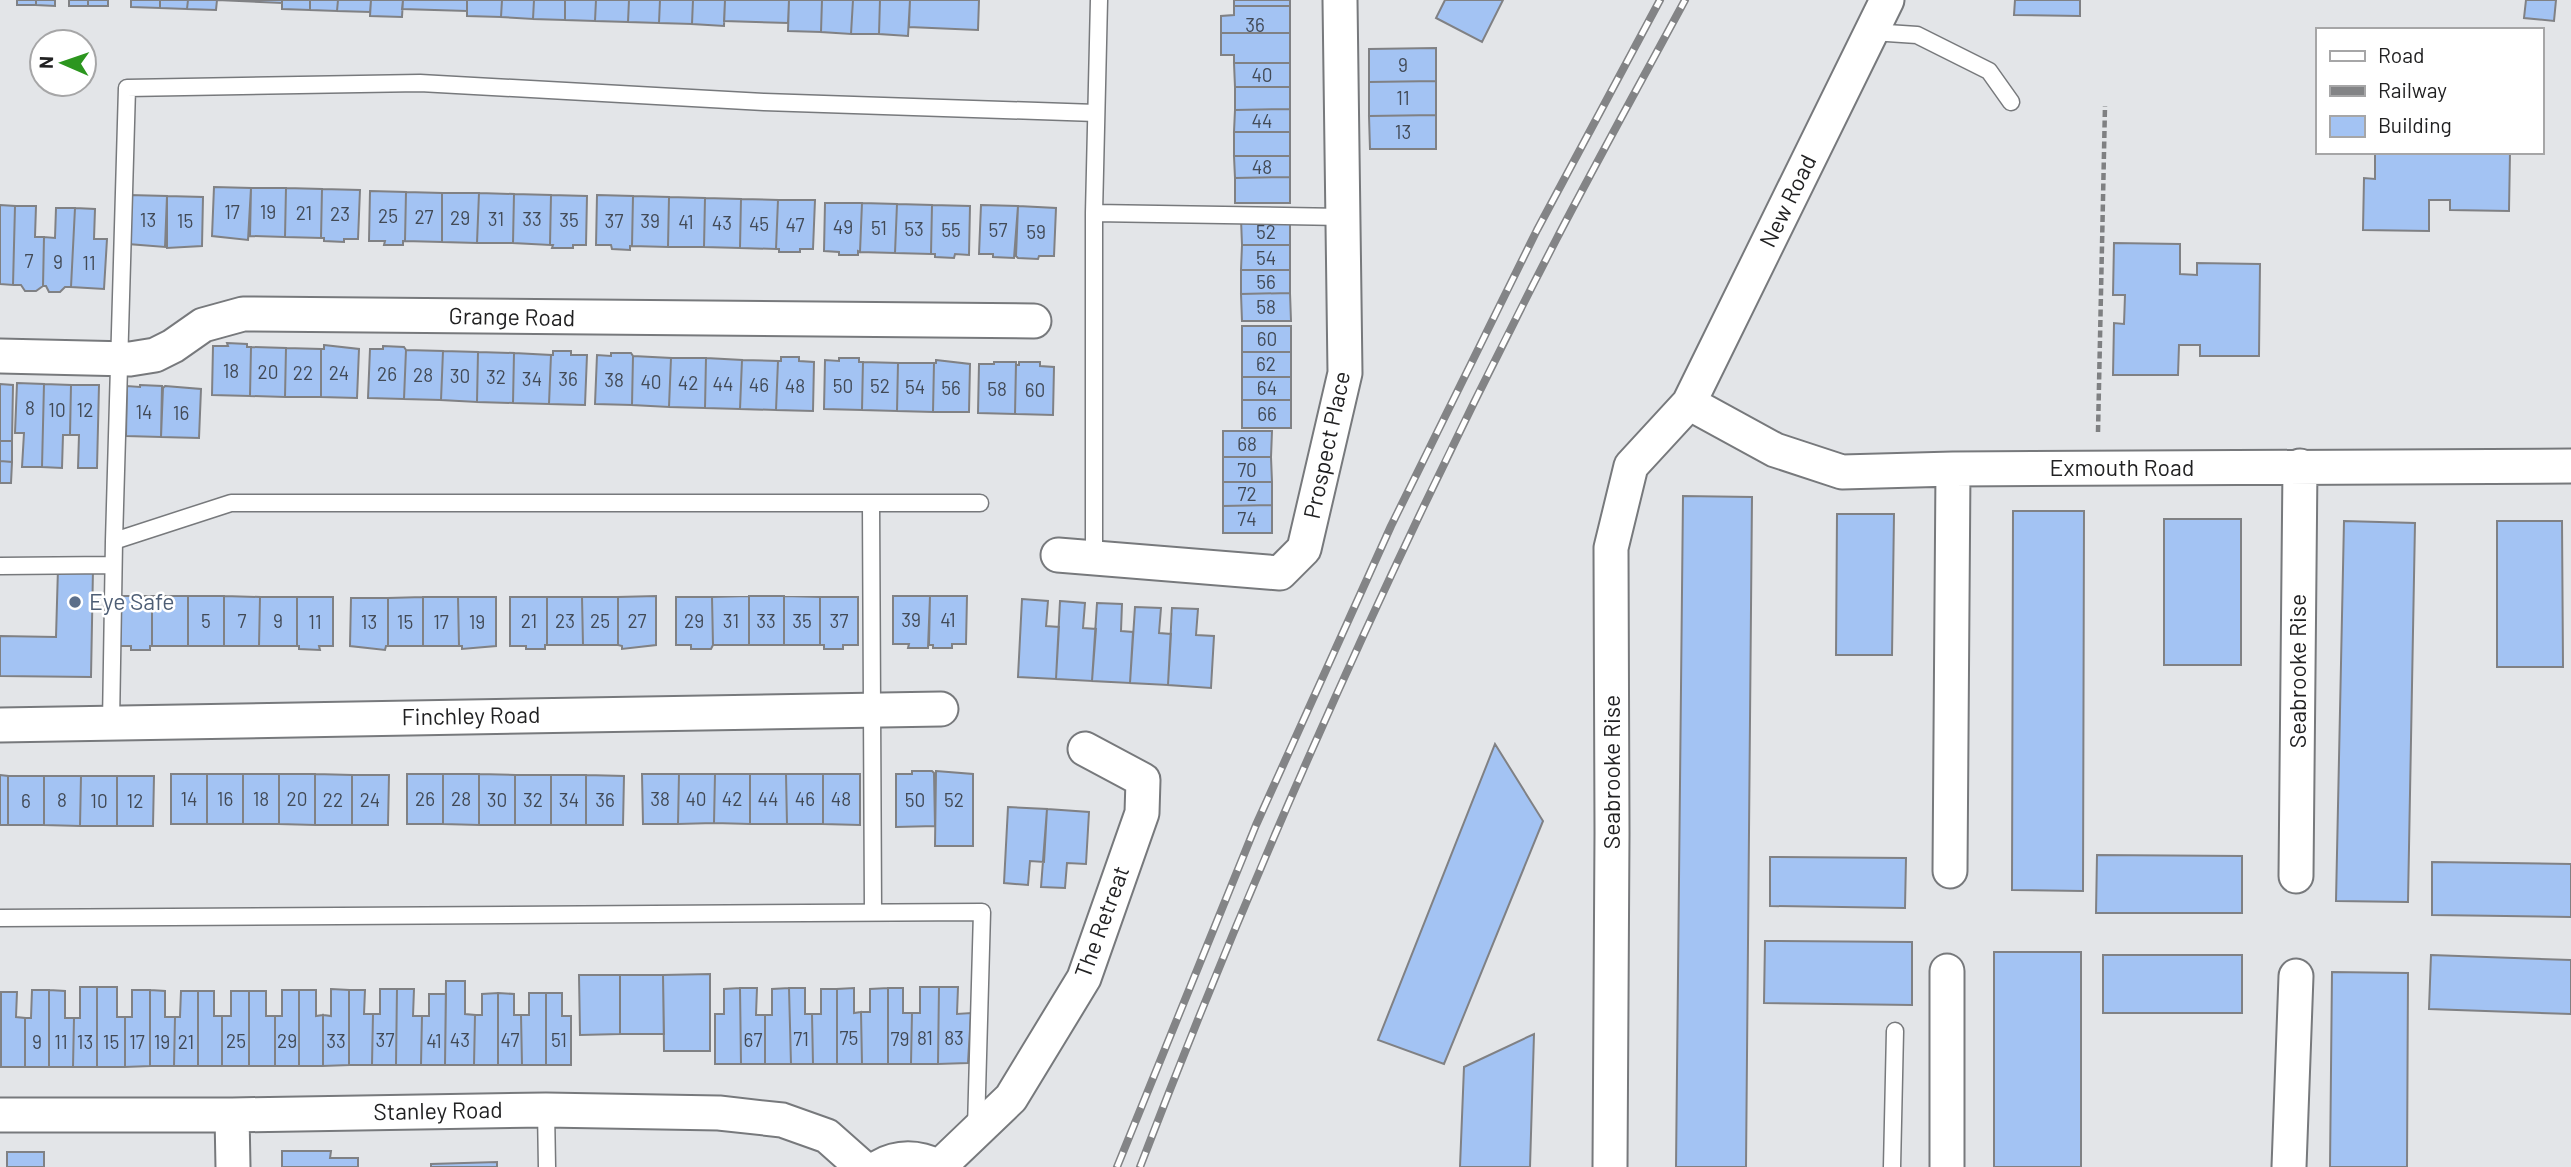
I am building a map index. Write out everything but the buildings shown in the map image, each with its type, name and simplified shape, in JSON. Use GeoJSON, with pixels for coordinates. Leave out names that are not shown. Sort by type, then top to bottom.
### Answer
{"type":"FeatureCollection","features":[{"type":"Feature","properties":{"kind":"street","name":"Prospect Place"},"geometry":{"type":"LineString","coordinates":[[1058,555],[1280,573],[1304,549],[1345,373],[1340,0]]}},
{"type":"Feature","properties":{"kind":"street","name":"New Road"},"geometry":{"type":"LineString","coordinates":[[1689,403],[1888,0]]}},
{"type":"Feature","properties":{"kind":"street","name":"Grange Road"},"geometry":{"type":"LineString","coordinates":[[0,356],[118,359],[155,355],[203,325],[243,314],[1034,321]]}},
{"type":"Feature","properties":{"kind":"street","name":"Exmouth Road"},"geometry":{"type":"LineString","coordinates":[[1689,403],[1775,450],[1842,472],[2300,466],[2571,466]]}},
{"type":"Feature","properties":{"kind":"street","name":"Seabrooke Rise"},"geometry":{"type":"LineString","coordinates":[[1610,1167],[1611,548],[1631,466],[1689,403]]}},
{"type":"Feature","properties":{"kind":"street","name":"Seabrooke Rise"},"geometry":{"type":"LineString","coordinates":[[2297,876],[2300,466]]}},
{"type":"Feature","properties":{"kind":"street"},"geometry":{"type":"LineString","coordinates":[[1950,871],[1953,469]]}},
{"type":"Feature","properties":{"kind":"street","name":"Finchley Road"},"geometry":{"type":"LineString","coordinates":[[0,725],[942,709]]}},
{"type":"Feature","properties":{"kind":"street","name":"The Retreat"},"geometry":{"type":"LineString","coordinates":[[939,1167],[1011,1098],[1084,978],[1142,813],[1143,780],[1086,749]]}},
{"type":"Feature","properties":{"kind":"street"},"geometry":{"type":"LineString","coordinates":[[1947,971],[1947,1167]]}},
{"type":"Feature","properties":{"kind":"street"},"geometry":{"type":"LineString","coordinates":[[2288,1167],[2297,975]]}},
{"type":"Feature","properties":{"kind":"street","name":"Stanley Road"},"geometry":{"type":"LineString","coordinates":[[0,1115],[232,1115],[546,1110],[719,1113],[782,1120],[827,1136],[862,1167]]}},
{"type":"Feature","properties":{"kind":"street"},"geometry":{"type":"LineString","coordinates":[[232,1115],[233,1167]]}},
{"type":"Feature","properties":{"kind":"street"},"geometry":{"type":"LineString","coordinates":[[879,1167],[896,1159],[911,1158],[926,1160],[939,1167]]}},
{"type":"Feature","properties":{"kind":"lane"},"geometry":{"type":"LineString","coordinates":[[1094,558],[1094,213],[1098,0]]}},
{"type":"Feature","properties":{"kind":"lane"},"geometry":{"type":"LineString","coordinates":[[1872,32],[1917,36],[1989,71],[2011,102]]}},
{"type":"Feature","properties":{"kind":"lane"},"geometry":{"type":"LineString","coordinates":[[111,723],[118,359],[127,88],[420,83],[764,102],[1096,113]]}},
{"type":"Feature","properties":{"kind":"lane"},"geometry":{"type":"LineString","coordinates":[[1094,213],[1343,217]]}},
{"type":"Feature","properties":{"kind":"lane"},"geometry":{"type":"LineString","coordinates":[[114,541],[231,503],[980,503]]}},
{"type":"Feature","properties":{"kind":"lane"},"geometry":{"type":"LineString","coordinates":[[872,503],[873,912]]}},
{"type":"Feature","properties":{"kind":"lane"},"geometry":{"type":"LineString","coordinates":[[0,566],[113,565]]}},
{"type":"Feature","properties":{"kind":"lane"},"geometry":{"type":"LineString","coordinates":[[0,918],[982,912],[976,1132]]}},
{"type":"Feature","properties":{"kind":"lane"},"geometry":{"type":"LineString","coordinates":[[1892,1167],[1895,1031]]}},
{"type":"Feature","properties":{"kind":"lane"},"geometry":{"type":"LineString","coordinates":[[546,1110],[547,1167]]}},
{"type":"Feature","properties":{"kind":"path"},"geometry":{"type":"LineString","coordinates":[[2097,468],[2105,106]]}},
{"type":"Feature","properties":{"kind":"railway"},"geometry":{"type":"LineString","coordinates":[[1117,1167],[1256,825],[1391,526],[1537,230],[1660,0]]}},
{"type":"Feature","properties":{"kind":"railway"},"geometry":{"type":"LineString","coordinates":[[1140,1167],[1234,931],[1388,582],[1556,240],[1685,0]]}},
{"type":"Feature","properties":{"kind":"place","name":"Eye Safe"},"geometry":{"type":"Point","coordinates":[75,602]}}]}
